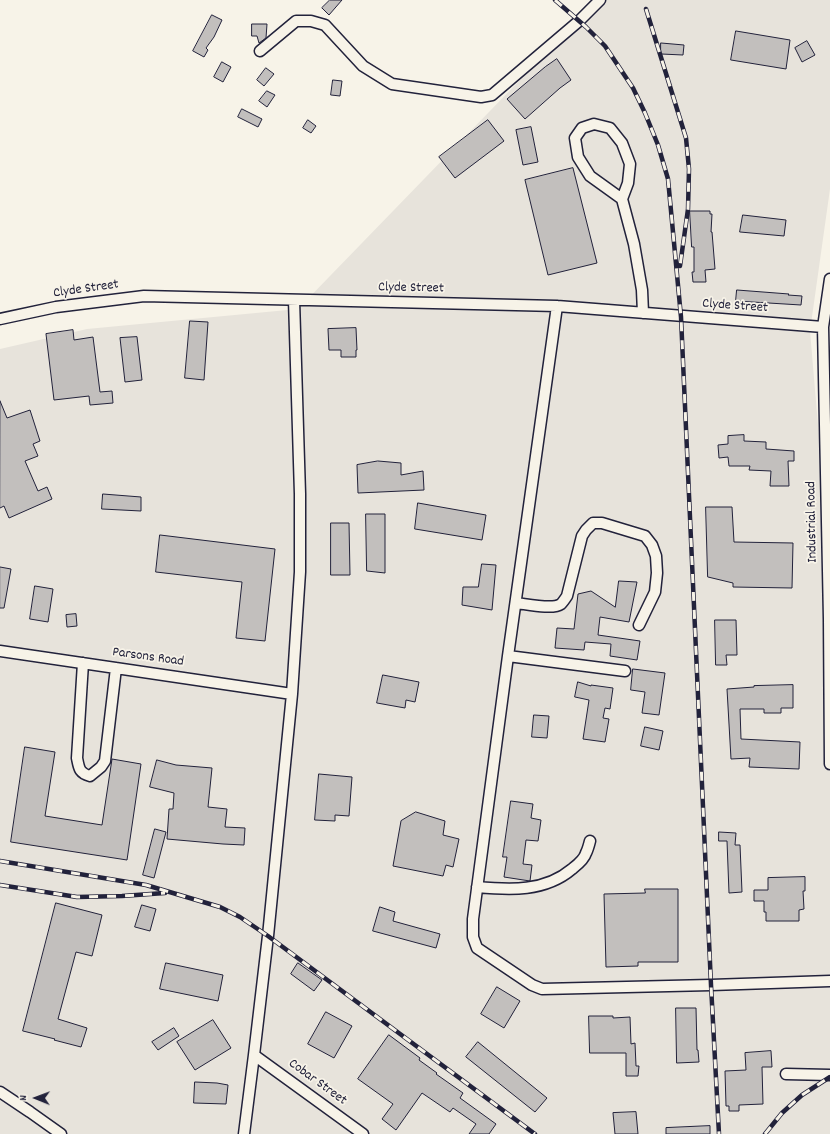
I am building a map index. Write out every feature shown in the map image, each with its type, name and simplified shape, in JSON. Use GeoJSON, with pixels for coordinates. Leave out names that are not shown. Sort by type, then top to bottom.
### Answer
{"type":"FeatureCollection","features":[{"type":"Feature","properties":{"kind":"street"},"geometry":{"type":"LineString","coordinates":[[260,51],[296,21],[311,21],[325,25],[363,66],[392,84],[481,97],[492,95],[579,21],[600,0]]}},
{"type":"Feature","properties":{"kind":"street"},"geometry":{"type":"LineString","coordinates":[[622,199],[590,176],[578,158],[575,138],[582,128],[594,124],[610,128],[622,143],[630,164],[628,182],[622,199],[634,244],[642,290],[643,314]]}},
{"type":"Feature","properties":{"kind":"street","name":"Industrial Road"},"geometry":{"type":"LineString","coordinates":[[830,279],[823,327],[829,619],[830,764]]}},
{"type":"Feature","properties":{"kind":"street","name":"Clyde Street"},"geometry":{"type":"LineString","coordinates":[[0,320],[56,307],[144,296],[557,306],[643,314],[823,327]]}},
{"type":"Feature","properties":{"kind":"street"},"geometry":{"type":"LineString","coordinates":[[244,1134],[254,1055],[292,694],[300,572],[300,486],[294,300]]}},
{"type":"Feature","properties":{"kind":"street"},"geometry":{"type":"LineString","coordinates":[[557,306],[473,919],[473,937],[477,948],[532,985],[542,989],[711,986],[830,980]]}},
{"type":"Feature","properties":{"kind":"street"},"geometry":{"type":"LineString","coordinates":[[516,603],[556,607],[562,604],[567,596],[582,536],[593,523],[602,523],[645,536],[652,545],[656,556],[657,573],[655,592],[639,625]]}},
{"type":"Feature","properties":{"kind":"street","name":"Parsons Road"},"geometry":{"type":"LineString","coordinates":[[0,651],[292,694]]}},
{"type":"Feature","properties":{"kind":"street"},"geometry":{"type":"LineString","coordinates":[[508,656],[625,671]]}},
{"type":"Feature","properties":{"kind":"street"},"geometry":{"type":"LineString","coordinates":[[83,663],[77,758],[79,768],[83,774],[90,776],[101,767],[105,761],[116,668]]}},
{"type":"Feature","properties":{"kind":"street"},"geometry":{"type":"LineString","coordinates":[[477,887],[516,889],[551,882],[567,873],[579,863],[586,854],[590,841]]}},
{"type":"Feature","properties":{"kind":"street","name":"Cobar Street"},"geometry":{"type":"LineString","coordinates":[[254,1055],[363,1134]]}},
{"type":"Feature","properties":{"kind":"street"},"geometry":{"type":"LineString","coordinates":[[786,1074],[830,1075]]}},
{"type":"Feature","properties":{"kind":"street"},"geometry":{"type":"LineString","coordinates":[[0,1092],[61,1134]]}},
{"type":"Feature","properties":{"kind":"shaded area"},"geometry":{"type":"Polygon","coordinates":[[[599,0],[830,0],[830,189],[810,331],[819,437],[830,437],[830,1134],[0,1134],[0,349],[87,329],[298,309],[599,0]]]}},
{"type":"Feature","properties":{"kind":"building"},"geometry":{"type":"Polygon","coordinates":[[[330,0],[342,0],[329,15],[322,8],[330,0]]]}},
{"type":"Feature","properties":{"kind":"building"},"geometry":{"type":"Polygon","coordinates":[[[212,15],[222,20],[214,37],[206,48],[208,50],[204,57],[193,51],[212,15]]]}},
{"type":"Feature","properties":{"kind":"building"},"geometry":{"type":"Polygon","coordinates":[[[252,24],[267,24],[266,38],[259,43],[257,36],[252,36],[252,24]]]}},
{"type":"Feature","properties":{"kind":"building"},"geometry":{"type":"Polygon","coordinates":[[[736,31],[790,40],[786,69],[731,60],[736,31]]]}},
{"type":"Feature","properties":{"kind":"building"},"geometry":{"type":"Polygon","coordinates":[[[807,41],[815,55],[802,62],[795,48],[807,41]]]}},
{"type":"Feature","properties":{"kind":"building"},"geometry":{"type":"Polygon","coordinates":[[[661,43],[684,45],[683,55],[661,54],[661,43]]]}},
{"type":"Feature","properties":{"kind":"building"},"geometry":{"type":"Polygon","coordinates":[[[557,59],[571,80],[525,119],[507,99],[545,67],[557,59]]]}},
{"type":"Feature","properties":{"kind":"building"},"geometry":{"type":"Polygon","coordinates":[[[222,62],[231,67],[223,82],[214,77],[222,62]]]}},
{"type":"Feature","properties":{"kind":"building"},"geometry":{"type":"Polygon","coordinates":[[[266,68],[274,74],[264,86],[257,80],[266,68]]]}},
{"type":"Feature","properties":{"kind":"building"},"geometry":{"type":"Polygon","coordinates":[[[333,80],[342,81],[340,96],[331,95],[333,80]]]}},
{"type":"Feature","properties":{"kind":"building"},"geometry":{"type":"Polygon","coordinates":[[[267,91],[275,95],[267,107],[259,101],[267,91]]]}},
{"type":"Feature","properties":{"kind":"building"},"geometry":{"type":"Polygon","coordinates":[[[242,109],[262,119],[258,127],[238,117],[242,109]]]}},
{"type":"Feature","properties":{"kind":"building"},"geometry":{"type":"Polygon","coordinates":[[[308,120],[316,126],[311,133],[303,128],[308,120]]]}},
{"type":"Feature","properties":{"kind":"building"},"geometry":{"type":"Polygon","coordinates":[[[488,120],[504,141],[455,178],[439,157],[488,120]]]}},
{"type":"Feature","properties":{"kind":"building"},"geometry":{"type":"Polygon","coordinates":[[[531,127],[538,162],[523,165],[516,130],[531,127]]]}},
{"type":"Feature","properties":{"kind":"building"},"geometry":{"type":"Polygon","coordinates":[[[573,168],[597,263],[548,275],[525,180],[573,168]]]}},
{"type":"Feature","properties":{"kind":"building"},"geometry":{"type":"Polygon","coordinates":[[[690,211],[710,211],[710,214],[712,214],[711,232],[715,269],[705,270],[706,282],[693,282],[692,272],[694,272],[694,247],[692,247],[690,211]]]}},
{"type":"Feature","properties":{"kind":"building"},"geometry":{"type":"Polygon","coordinates":[[[743,215],[786,220],[784,236],[740,232],[743,215]]]}},
{"type":"Feature","properties":{"kind":"building"},"geometry":{"type":"Polygon","coordinates":[[[737,290],[802,296],[801,305],[736,301],[737,290]]]}},
{"type":"Feature","properties":{"kind":"building"},"geometry":{"type":"Polygon","coordinates":[[[190,321],[208,322],[204,380],[185,378],[190,321]]]}},
{"type":"Feature","properties":{"kind":"building"},"geometry":{"type":"Polygon","coordinates":[[[356,328],[356,357],[341,357],[341,350],[329,350],[328,329],[356,328]]]}},
{"type":"Feature","properties":{"kind":"building"},"geometry":{"type":"Polygon","coordinates":[[[73,330],[74,340],[93,337],[100,392],[112,391],[113,403],[90,405],[89,396],[54,400],[46,334],[73,330]]]}},
{"type":"Feature","properties":{"kind":"building"},"geometry":{"type":"Polygon","coordinates":[[[137,337],[142,380],[125,382],[120,338],[137,337]]]}},
{"type":"Feature","properties":{"kind":"building"},"geometry":{"type":"Polygon","coordinates":[[[0,401],[7,418],[30,410],[40,441],[33,444],[38,456],[25,461],[38,491],[47,487],[52,499],[9,518],[4,506],[0,508],[0,401]]]}},
{"type":"Feature","properties":{"kind":"building"},"geometry":{"type":"Polygon","coordinates":[[[744,435],[744,441],[766,442],[766,449],[794,451],[794,461],[788,461],[789,486],[770,486],[771,471],[749,470],[750,466],[729,466],[728,457],[719,458],[718,445],[728,444],[728,436],[744,435]]]}},
{"type":"Feature","properties":{"kind":"building"},"geometry":{"type":"Polygon","coordinates":[[[378,461],[401,463],[401,475],[423,471],[424,490],[358,493],[357,465],[378,461]]]}},
{"type":"Feature","properties":{"kind":"building"},"geometry":{"type":"Polygon","coordinates":[[[103,494],[141,497],[141,511],[102,509],[103,494]]]}},
{"type":"Feature","properties":{"kind":"building"},"geometry":{"type":"Polygon","coordinates":[[[418,503],[486,515],[482,540],[415,529],[418,503]]]}},
{"type":"Feature","properties":{"kind":"building"},"geometry":{"type":"Polygon","coordinates":[[[706,507],[732,507],[734,542],[793,543],[792,588],[733,587],[733,583],[708,577],[706,507]]]}},
{"type":"Feature","properties":{"kind":"building"},"geometry":{"type":"Polygon","coordinates":[[[366,514],[385,514],[385,573],[367,571],[366,514]]]}},
{"type":"Feature","properties":{"kind":"building"},"geometry":{"type":"Polygon","coordinates":[[[331,523],[349,523],[350,575],[331,575],[331,523]]]}},
{"type":"Feature","properties":{"kind":"building"},"geometry":{"type":"Polygon","coordinates":[[[160,535],[275,549],[265,641],[236,638],[242,582],[156,572],[160,535]]]}},
{"type":"Feature","properties":{"kind":"building"},"geometry":{"type":"Polygon","coordinates":[[[482,564],[496,565],[492,610],[462,605],[463,587],[478,587],[482,564]]]}},
{"type":"Feature","properties":{"kind":"building"},"geometry":{"type":"Polygon","coordinates":[[[0,567],[11,569],[4,608],[0,608],[0,567]]]}},
{"type":"Feature","properties":{"kind":"building"},"geometry":{"type":"Polygon","coordinates":[[[619,581],[637,582],[629,622],[600,617],[598,635],[640,641],[637,660],[610,656],[611,644],[585,642],[584,650],[555,648],[557,628],[574,629],[578,594],[591,591],[615,607],[619,581]]]}},
{"type":"Feature","properties":{"kind":"building"},"geometry":{"type":"Polygon","coordinates":[[[35,586],[53,589],[48,622],[30,619],[35,586]]]}},
{"type":"Feature","properties":{"kind":"building"},"geometry":{"type":"Polygon","coordinates":[[[76,614],[77,626],[67,627],[66,615],[76,614]]]}},
{"type":"Feature","properties":{"kind":"building"},"geometry":{"type":"Polygon","coordinates":[[[715,620],[736,620],[737,655],[726,655],[727,665],[716,665],[715,620]]]}},
{"type":"Feature","properties":{"kind":"building"},"geometry":{"type":"Polygon","coordinates":[[[633,669],[665,673],[659,715],[642,713],[645,692],[631,690],[633,669]]]}},
{"type":"Feature","properties":{"kind":"building"},"geometry":{"type":"Polygon","coordinates":[[[383,675],[419,682],[415,702],[406,700],[405,708],[377,703],[383,675]]]}},
{"type":"Feature","properties":{"kind":"building"},"geometry":{"type":"Polygon","coordinates":[[[578,682],[591,686],[613,688],[610,709],[605,708],[603,718],[609,719],[605,742],[583,739],[589,700],[575,697],[578,682]]]}},
{"type":"Feature","properties":{"kind":"building"},"geometry":{"type":"Polygon","coordinates":[[[793,685],[793,708],[781,708],[781,713],[764,713],[764,709],[740,709],[741,739],[800,742],[799,769],[749,767],[750,758],[731,759],[727,689],[754,686],[793,685]]]}},
{"type":"Feature","properties":{"kind":"building"},"geometry":{"type":"Polygon","coordinates":[[[534,715],[549,716],[547,738],[532,737],[534,715]]]}},
{"type":"Feature","properties":{"kind":"building"},"geometry":{"type":"Polygon","coordinates":[[[645,727],[663,731],[659,750],[641,746],[645,727]]]}},
{"type":"Feature","properties":{"kind":"building"},"geometry":{"type":"Polygon","coordinates":[[[25,747],[55,752],[45,816],[102,825],[112,759],[141,764],[127,860],[11,842],[25,747]]]}},
{"type":"Feature","properties":{"kind":"building"},"geometry":{"type":"Polygon","coordinates":[[[157,760],[176,765],[212,768],[208,807],[227,809],[225,827],[245,828],[244,845],[167,839],[169,809],[173,809],[174,793],[150,787],[157,760]]]}},
{"type":"Feature","properties":{"kind":"building"},"geometry":{"type":"Polygon","coordinates":[[[319,774],[352,777],[349,816],[335,815],[335,821],[315,820],[319,774]]]}},
{"type":"Feature","properties":{"kind":"building"},"geometry":{"type":"Polygon","coordinates":[[[511,801],[533,804],[531,818],[541,820],[538,841],[526,840],[523,864],[532,865],[530,881],[504,877],[507,857],[503,857],[511,801]]]}},
{"type":"Feature","properties":{"kind":"building"},"geometry":{"type":"Polygon","coordinates":[[[416,812],[445,821],[443,835],[459,839],[453,867],[446,865],[443,876],[393,866],[401,821],[416,812]]]}},
{"type":"Feature","properties":{"kind":"building"},"geometry":{"type":"Polygon","coordinates":[[[155,829],[166,832],[154,878],[143,875],[155,829]]]}},
{"type":"Feature","properties":{"kind":"building"},"geometry":{"type":"Polygon","coordinates":[[[719,832],[736,833],[735,845],[740,845],[742,892],[729,893],[727,841],[719,841],[719,832]]]}},
{"type":"Feature","properties":{"kind":"building"},"geometry":{"type":"Polygon","coordinates":[[[805,877],[805,891],[803,891],[804,909],[799,910],[799,921],[766,921],[764,901],[754,901],[754,890],[768,890],[768,878],[805,877]]]}},
{"type":"Feature","properties":{"kind":"building"},"geometry":{"type":"Polygon","coordinates":[[[645,889],[678,889],[678,962],[638,962],[638,966],[606,967],[604,894],[645,893],[645,889]]]}},
{"type":"Feature","properties":{"kind":"building"},"geometry":{"type":"Polygon","coordinates":[[[56,903],[102,915],[92,956],[76,952],[58,1019],[87,1028],[81,1047],[23,1031],[56,903]]]}},
{"type":"Feature","properties":{"kind":"building"},"geometry":{"type":"Polygon","coordinates":[[[142,905],[156,909],[150,931],[135,927],[142,905]]]}},
{"type":"Feature","properties":{"kind":"building"},"geometry":{"type":"Polygon","coordinates":[[[380,907],[395,912],[393,921],[440,934],[436,948],[373,931],[380,907]]]}},
{"type":"Feature","properties":{"kind":"building"},"geometry":{"type":"Polygon","coordinates":[[[166,963],[223,975],[218,1001],[160,989],[166,963]]]}},
{"type":"Feature","properties":{"kind":"building"},"geometry":{"type":"Polygon","coordinates":[[[298,963],[322,980],[314,991],[291,974],[298,963]]]}},
{"type":"Feature","properties":{"kind":"building"},"geometry":{"type":"Polygon","coordinates":[[[497,987],[520,1001],[504,1028],[481,1014],[497,987]]]}},
{"type":"Feature","properties":{"kind":"building"},"geometry":{"type":"Polygon","coordinates":[[[676,1008],[696,1008],[697,1050],[699,1062],[677,1063],[676,1008]]]}},
{"type":"Feature","properties":{"kind":"building"},"geometry":{"type":"Polygon","coordinates":[[[326,1012],[352,1026],[334,1058],[308,1044],[326,1012]]]}},
{"type":"Feature","properties":{"kind":"building"},"geometry":{"type":"Polygon","coordinates":[[[589,1016],[613,1016],[613,1018],[630,1017],[631,1044],[635,1043],[636,1066],[639,1066],[638,1076],[626,1076],[626,1053],[590,1053],[589,1016]]]}},
{"type":"Feature","properties":{"kind":"building"},"geometry":{"type":"Polygon","coordinates":[[[213,1020],[231,1048],[195,1070],[177,1042],[213,1020]]]}},
{"type":"Feature","properties":{"kind":"building"},"geometry":{"type":"Polygon","coordinates":[[[174,1028],[179,1036],[158,1050],[152,1042],[174,1028]]]}},
{"type":"Feature","properties":{"kind":"building"},"geometry":{"type":"Polygon","coordinates":[[[389,1035],[420,1058],[419,1060],[437,1073],[436,1074],[463,1093],[460,1098],[496,1124],[489,1134],[469,1134],[476,1124],[453,1108],[450,1112],[422,1093],[396,1130],[382,1119],[393,1104],[358,1079],[389,1035]]]}},
{"type":"Feature","properties":{"kind":"building"},"geometry":{"type":"Polygon","coordinates":[[[478,1042],[547,1098],[535,1112],[466,1057],[478,1042]]]}},
{"type":"Feature","properties":{"kind":"building"},"geometry":{"type":"Polygon","coordinates":[[[771,1051],[772,1067],[762,1067],[763,1104],[739,1105],[739,1111],[729,1111],[729,1106],[726,1106],[725,1071],[746,1070],[745,1053],[771,1051]]]}},
{"type":"Feature","properties":{"kind":"building"},"geometry":{"type":"Polygon","coordinates":[[[195,1082],[228,1085],[226,1104],[194,1103],[195,1082]]]}},
{"type":"Feature","properties":{"kind":"building"},"geometry":{"type":"Polygon","coordinates":[[[636,1112],[638,1134],[615,1134],[613,1113],[636,1112]]]}},
{"type":"Feature","properties":{"kind":"building"},"geometry":{"type":"Polygon","coordinates":[[[710,1126],[710,1134],[666,1134],[666,1128],[710,1126]]]}},
{"type":"Feature","properties":{"kind":"railway"},"geometry":{"type":"LineString","coordinates":[[555,0],[605,46],[633,88],[658,145],[668,179],[681,317],[719,1134]]}},
{"type":"Feature","properties":{"kind":"railway"},"geometry":{"type":"LineString","coordinates":[[646,9],[686,138],[689,169],[688,209],[680,266]]}},
{"type":"Feature","properties":{"kind":"railway"},"geometry":{"type":"LineString","coordinates":[[0,861],[146,885],[220,907],[240,917],[268,936],[535,1134]]}},
{"type":"Feature","properties":{"kind":"railway"},"geometry":{"type":"LineString","coordinates":[[0,885],[77,897],[165,893]]}},
{"type":"Feature","properties":{"kind":"railway"},"geometry":{"type":"LineString","coordinates":[[765,1134],[782,1113],[802,1095],[830,1077]]}}]}
